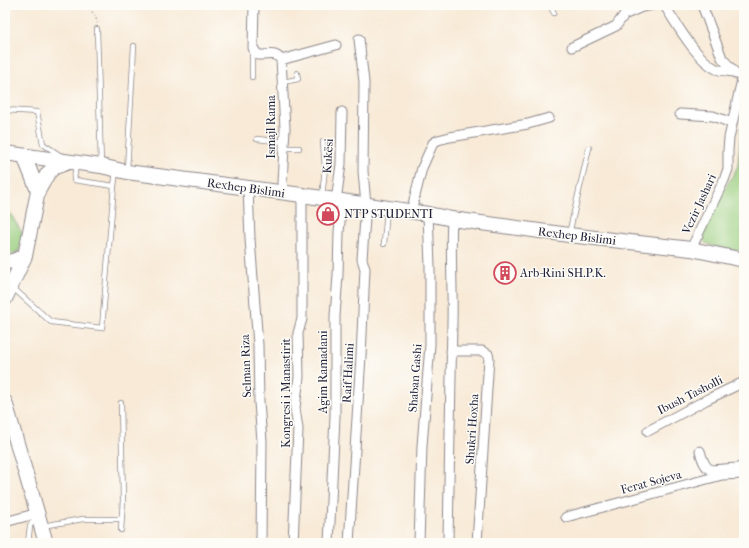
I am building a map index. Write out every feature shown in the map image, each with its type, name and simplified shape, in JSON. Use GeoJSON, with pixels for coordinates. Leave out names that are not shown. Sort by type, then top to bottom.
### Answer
{"type":"FeatureCollection","features":[{"type":"Feature","properties":{"kind":"main road","name":"Rexhep Bislimi"},"geometry":{"type":"LineString","coordinates":[[5,153],[302,195],[339,202],[569,236],[691,248],[744,260]]}},
{"type":"Feature","properties":{"kind":"main road"},"geometry":{"type":"LineString","coordinates":[[24,156],[38,191]]}},
{"type":"Feature","properties":{"kind":"main road"},"geometry":{"type":"LineString","coordinates":[[8,293],[25,256],[38,191],[48,173],[55,167],[72,163]]}},
{"type":"Feature","properties":{"kind":"main road"},"geometry":{"type":"LineString","coordinates":[[5,262],[13,261],[25,256]]}},
{"type":"Feature","properties":{"kind":"main road"},"geometry":{"type":"LineString","coordinates":[[5,402],[46,543]]}},
{"type":"Feature","properties":{"kind":"street"},"geometry":{"type":"LineString","coordinates":[[254,5],[252,48],[258,55],[273,54],[278,56],[281,60],[336,45]]}},
{"type":"Feature","properties":{"kind":"street"},"geometry":{"type":"LineString","coordinates":[[572,47],[616,26],[624,15],[642,7],[653,5]]}},
{"type":"Feature","properties":{"kind":"street"},"geometry":{"type":"LineString","coordinates":[[664,5],[679,30],[704,62],[717,70],[743,74]]}},
{"type":"Feature","properties":{"kind":"street"},"geometry":{"type":"LineString","coordinates":[[702,5],[722,58],[734,72]]}},
{"type":"Feature","properties":{"kind":"street"},"geometry":{"type":"LineString","coordinates":[[359,39],[364,82],[363,171],[366,205]]}},
{"type":"Feature","properties":{"kind":"street","name":"Ismajl Rama"},"geometry":{"type":"LineString","coordinates":[[281,60],[285,128],[282,183],[285,193]]}},
{"type":"Feature","properties":{"kind":"street","name":"Vezir Jashari"},"geometry":{"type":"LineString","coordinates":[[691,248],[728,169],[728,150],[732,123],[738,104],[743,74]]}},
{"type":"Feature","properties":{"kind":"street","name":"Kukësi"},"geometry":{"type":"LineString","coordinates":[[339,202],[342,112]]}},
{"type":"Feature","properties":{"kind":"street"},"geometry":{"type":"LineString","coordinates":[[680,114],[713,116],[732,123]]}},
{"type":"Feature","properties":{"kind":"street"},"geometry":{"type":"LineString","coordinates":[[411,212],[422,168],[433,143],[450,137],[528,124],[549,118]]}},
{"type":"Feature","properties":{"kind":"street","name":"Selman Riza"},"geometry":{"type":"LineString","coordinates":[[248,188],[250,239],[258,345],[259,402],[262,440],[261,543]]}},
{"type":"Feature","properties":{"kind":"street","name":"Kongresi i Manastirit"},"geometry":{"type":"LineString","coordinates":[[293,543],[298,429],[295,408],[298,377],[298,333],[302,318],[302,195]]}},
{"type":"Feature","properties":{"kind":"street","name":"Agim Ramadani"},"geometry":{"type":"LineString","coordinates":[[329,543],[335,417],[335,316],[338,275],[339,202]]}},
{"type":"Feature","properties":{"kind":"street","name":"Raif Halimi"},"geometry":{"type":"LineString","coordinates":[[349,543],[361,356],[365,269],[362,259],[366,205]]}},
{"type":"Feature","properties":{"kind":"street","name":"Shaban Gashi"},"geometry":{"type":"LineString","coordinates":[[419,543],[422,446],[430,345],[430,266],[428,214]]}},
{"type":"Feature","properties":{"kind":"street","name":"Shukri Hoxha"},"geometry":{"type":"LineString","coordinates":[[448,540],[452,262],[450,248],[452,219]]}},
{"type":"Feature","properties":{"kind":"street","name":"Shukri Hoxha"},"geometry":{"type":"LineString","coordinates":[[451,351],[482,351],[488,354],[489,358],[477,543]]}},
{"type":"Feature","properties":{"kind":"street","name":"Ibush Tasholli"},"geometry":{"type":"LineString","coordinates":[[648,431],[706,400],[744,382]]}},
{"type":"Feature","properties":{"kind":"street"},"geometry":{"type":"LineString","coordinates":[[700,451],[703,461],[708,469],[737,468],[744,466]]}},
{"type":"Feature","properties":{"kind":"street","name":"Ferat Sojeva"},"geometry":{"type":"LineString","coordinates":[[566,517],[722,476],[744,474]]}},
{"type":"Feature","properties":{"kind":"street"},"geometry":{"type":"LineString","coordinates":[[5,522],[40,520]]}},
{"type":"Feature","properties":{"kind":"lane"},"geometry":{"type":"LineString","coordinates":[[550,5],[554,13]]}},
{"type":"Feature","properties":{"kind":"lane"},"geometry":{"type":"LineString","coordinates":[[98,29],[101,166]]}},
{"type":"Feature","properties":{"kind":"lane"},"geometry":{"type":"LineString","coordinates":[[8,293],[51,322],[102,328],[114,186],[121,170],[134,46]]}},
{"type":"Feature","properties":{"kind":"lane"},"geometry":{"type":"LineString","coordinates":[[252,48],[252,77]]}},
{"type":"Feature","properties":{"kind":"lane"},"geometry":{"type":"LineString","coordinates":[[283,82],[298,79],[297,73]]}},
{"type":"Feature","properties":{"kind":"lane"},"geometry":{"type":"LineString","coordinates":[[5,110],[37,112],[44,144],[72,163],[74,180],[114,186]]}},
{"type":"Feature","properties":{"kind":"lane"},"geometry":{"type":"LineString","coordinates":[[257,139],[299,148]]}},
{"type":"Feature","properties":{"kind":"lane"},"geometry":{"type":"LineString","coordinates":[[321,199],[325,168],[323,142]]}},
{"type":"Feature","properties":{"kind":"lane"},"geometry":{"type":"LineString","coordinates":[[569,236],[589,148]]}},
{"type":"Feature","properties":{"kind":"lane"},"geometry":{"type":"LineString","coordinates":[[384,244],[387,208]]}},
{"type":"Feature","properties":{"kind":"lane"},"geometry":{"type":"LineString","coordinates":[[121,404],[123,500],[121,530]]}},
{"type":"Feature","properties":{"kind":"lane"},"geometry":{"type":"LineString","coordinates":[[28,543],[30,526],[40,520],[122,519]]}},
{"type":"Feature","properties":{"kind":"path"},"geometry":{"type":"LineString","coordinates":[[88,5],[96,18],[98,29]]}},
{"type":"Feature","properties":{"kind":"green space"},"geometry":{"type":"Polygon","coordinates":[[[744,116],[744,252],[716,247],[705,243],[703,235],[721,195],[738,166],[741,128],[744,116]]]}},
{"type":"Feature","properties":{"kind":"green space"},"geometry":{"type":"Polygon","coordinates":[[[5,205],[24,236],[19,251],[5,257],[5,205]]]}},
{"type":"Feature","properties":{"kind":"place","name":"NTP STUDENTI"},"geometry":{"type":"Point","coordinates":[328,214]}},
{"type":"Feature","properties":{"kind":"place","name":"Arb-Rini SH.P.K."},"geometry":{"type":"Point","coordinates":[505,273]}}]}
